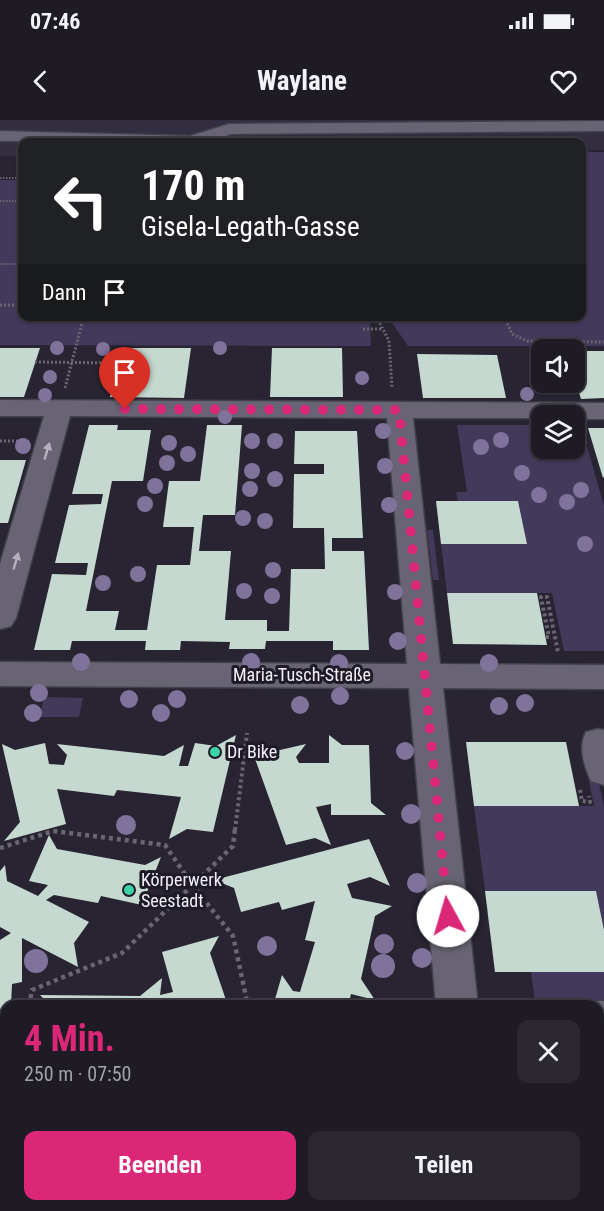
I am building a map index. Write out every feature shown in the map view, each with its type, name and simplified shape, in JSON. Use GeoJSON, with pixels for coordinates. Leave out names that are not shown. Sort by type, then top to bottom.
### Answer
{"type":"FeatureCollection","features":[{"type":"Feature","properties":{"kind":"street"},"geometry":{"type":"LineString","coordinates":[[210,138],[229,129],[435,123],[604,126]]}},
{"type":"Feature","properties":{"kind":"street"},"geometry":{"type":"LineString","coordinates":[[217,138],[237,133],[323,132],[364,138]]}},
{"type":"Feature","properties":{"kind":"street"},"geometry":{"type":"LineString","coordinates":[[0,136],[67,138]]}},
{"type":"Feature","properties":{"kind":"street"},"geometry":{"type":"LineString","coordinates":[[0,618],[61,401]]}},
{"type":"Feature","properties":{"kind":"street"},"geometry":{"type":"LineString","coordinates":[[0,408],[61,401],[399,410],[604,411]]}},
{"type":"Feature","properties":{"kind":"street"},"geometry":{"type":"LineString","coordinates":[[399,410],[456,1000]]}},
{"type":"Feature","properties":{"kind":"street","name":"Maria-Tusch-Straße"},"geometry":{"type":"LineString","coordinates":[[0,674],[604,677]]}},
{"type":"Feature","properties":{"kind":"path"},"geometry":{"type":"LineString","coordinates":[[0,178],[18,178]]}},
{"type":"Feature","properties":{"kind":"path"},"geometry":{"type":"LineString","coordinates":[[0,201],[18,201]]}},
{"type":"Feature","properties":{"kind":"path"},"geometry":{"type":"LineString","coordinates":[[0,264],[18,264]]}},
{"type":"Feature","properties":{"kind":"path"},"geometry":{"type":"LineString","coordinates":[[0,305],[18,305]]}},
{"type":"Feature","properties":{"kind":"path"},"geometry":{"type":"LineString","coordinates":[[61,401],[83,321]]}},
{"type":"Feature","properties":{"kind":"path"},"geometry":{"type":"LineString","coordinates":[[379,321],[389,341],[393,398],[399,410]]}},
{"type":"Feature","properties":{"kind":"path"},"geometry":{"type":"LineString","coordinates":[[507,321],[513,333],[527,341],[604,342]]}},
{"type":"Feature","properties":{"kind":"path"},"geometry":{"type":"LineString","coordinates":[[363,329],[383,329]]}},
{"type":"Feature","properties":{"kind":"path"},"geometry":{"type":"LineString","coordinates":[[35,362],[118,363]]}},
{"type":"Feature","properties":{"kind":"path"},"geometry":{"type":"LineString","coordinates":[[0,441],[27,441]]}},
{"type":"Feature","properties":{"kind":"path"},"geometry":{"type":"LineString","coordinates":[[546,637],[549,637],[542,597],[547,597],[560,659]]}},
{"type":"Feature","properties":{"kind":"path"},"geometry":{"type":"LineString","coordinates":[[30,1000],[32,990],[122,953],[233,846],[246,732]]}},
{"type":"Feature","properties":{"kind":"path"},"geometry":{"type":"LineString","coordinates":[[0,848],[53,831],[165,845],[193,886],[233,936],[247,1000]]}},
{"type":"Feature","properties":{"kind":"shaded area"},"geometry":{"type":"Polygon","coordinates":[[[0,120],[604,120],[604,150],[586,150],[586,138],[18,138],[18,157],[0,156],[0,120]]]}},
{"type":"Feature","properties":{"kind":"shaded area"},"geometry":{"type":"Polygon","coordinates":[[[586,152],[604,152],[604,346],[585,346],[585,339],[531,339],[531,346],[408,346],[391,321],[586,321],[586,152]]]}},
{"type":"Feature","properties":{"kind":"shaded area"},"geometry":{"type":"Polygon","coordinates":[[[0,180],[18,180],[18,321],[370,321],[371,346],[0,345],[0,180]]]}},
{"type":"Feature","properties":{"kind":"shaded area"},"geometry":{"type":"Polygon","coordinates":[[[457,425],[531,425],[531,459],[585,459],[585,439],[604,506],[604,651],[564,651],[552,593],[447,593],[441,544],[527,544],[518,501],[458,501],[456,492],[467,492],[457,425]]]}},
{"type":"Feature","properties":{"kind":"shaded area"},"geometry":{"type":"Polygon","coordinates":[[[427,530],[433,530],[439,580],[433,580],[427,530]]]}},
{"type":"Feature","properties":{"kind":"shaded area"},"geometry":{"type":"Polygon","coordinates":[[[44,697],[83,698],[79,717],[40,717],[44,697]]]}},
{"type":"Feature","properties":{"kind":"shaded area"},"geometry":{"type":"Polygon","coordinates":[[[581,742],[590,742],[604,807],[604,930],[596,891],[485,891],[474,806],[594,806],[581,742]]]}},
{"type":"Feature","properties":{"kind":"shaded area"},"geometry":{"type":"Polygon","coordinates":[[[531,972],[604,972],[604,1000],[535,1000],[531,972]]]}},
{"type":"Feature","properties":{"kind":"building"},"geometry":{"type":"Polygon","coordinates":[[[0,348],[40,348],[24,397],[0,397],[0,348]]]}},
{"type":"Feature","properties":{"kind":"building"},"geometry":{"type":"Polygon","coordinates":[[[121,348],[191,348],[184,398],[110,397],[121,348]]]}},
{"type":"Feature","properties":{"kind":"building"},"geometry":{"type":"Polygon","coordinates":[[[272,348],[342,348],[343,397],[270,397],[272,348]]]}},
{"type":"Feature","properties":{"kind":"building"},"geometry":{"type":"Polygon","coordinates":[[[585,351],[604,351],[604,398],[581,399],[579,393],[585,393],[585,351]]]}},
{"type":"Feature","properties":{"kind":"building"},"geometry":{"type":"Polygon","coordinates":[[[417,354],[497,355],[506,398],[423,398],[417,354]]]}},
{"type":"Feature","properties":{"kind":"building"},"geometry":{"type":"Polygon","coordinates":[[[89,425],[118,425],[117,430],[151,430],[143,481],[112,481],[86,611],[119,611],[115,630],[147,630],[157,565],[190,565],[194,527],[163,527],[169,481],[200,481],[207,425],[242,425],[235,515],[203,515],[199,551],[231,551],[225,620],[267,620],[267,631],[289,631],[291,569],[325,569],[324,528],[293,528],[294,474],[324,474],[324,464],[294,464],[295,431],[357,431],[363,538],[332,538],[332,551],[364,551],[369,650],[333,650],[333,641],[266,641],[265,649],[229,649],[230,642],[181,641],[180,650],[145,650],[146,641],[72,641],[70,650],[34,650],[52,574],[86,575],[88,563],[55,563],[69,505],[101,504],[103,494],[72,494],[89,425]]]}},
{"type":"Feature","properties":{"kind":"building"},"geometry":{"type":"Polygon","coordinates":[[[588,428],[604,428],[603,478],[588,428]]]}},
{"type":"Feature","properties":{"kind":"building"},"geometry":{"type":"Polygon","coordinates":[[[0,460],[26,460],[8,523],[0,523],[0,460]]]}},
{"type":"Feature","properties":{"kind":"building"},"geometry":{"type":"Polygon","coordinates":[[[436,501],[518,501],[527,544],[441,544],[436,501]]]}},
{"type":"Feature","properties":{"kind":"building"},"geometry":{"type":"Polygon","coordinates":[[[447,593],[537,593],[547,645],[453,644],[447,593]]]}},
{"type":"Feature","properties":{"kind":"building"},"geometry":{"type":"Polygon","coordinates":[[[236,735],[213,832],[187,829],[169,839],[181,797],[117,790],[114,796],[57,789],[66,824],[4,841],[20,822],[2,744],[15,750],[45,743],[49,764],[64,765],[67,755],[57,744],[164,756],[184,745],[179,766],[188,766],[195,743],[216,746],[236,735]]]}},
{"type":"Feature","properties":{"kind":"building"},"geometry":{"type":"Polygon","coordinates":[[[329,735],[342,745],[369,745],[371,803],[386,815],[331,815],[331,804],[316,807],[331,845],[315,838],[286,845],[254,756],[306,744],[296,757],[299,763],[329,763],[329,735]]]}},
{"type":"Feature","properties":{"kind":"building"},"geometry":{"type":"Polygon","coordinates":[[[466,742],[566,742],[579,806],[474,806],[466,742]]]}},
{"type":"Feature","properties":{"kind":"building"},"geometry":{"type":"Polygon","coordinates":[[[49,835],[57,849],[145,865],[161,857],[142,905],[101,896],[98,903],[54,895],[46,900],[89,922],[74,943],[78,967],[22,938],[22,982],[12,984],[11,1000],[0,1000],[0,940],[11,933],[0,927],[0,871],[5,865],[7,881],[38,896],[48,885],[29,881],[49,835]]]}},
{"type":"Feature","properties":{"kind":"building"},"geometry":{"type":"Polygon","coordinates":[[[369,839],[390,886],[370,877],[347,884],[352,898],[392,906],[375,916],[361,979],[375,1000],[351,994],[350,1000],[275,1000],[282,975],[293,991],[300,992],[315,942],[305,940],[315,901],[282,910],[279,902],[241,912],[234,888],[214,880],[369,839]]]}},
{"type":"Feature","properties":{"kind":"building"},"geometry":{"type":"Polygon","coordinates":[[[485,891],[596,891],[604,930],[604,972],[495,972],[485,891]]]}},
{"type":"Feature","properties":{"kind":"building"},"geometry":{"type":"Polygon","coordinates":[[[219,936],[210,953],[226,1000],[45,1000],[40,995],[140,996],[162,978],[160,995],[173,992],[162,952],[219,936]]]}},
{"type":"Feature","properties":{"kind":"place","name":"Dr Bike"},"geometry":{"type":"Point","coordinates":[215,752]}},
{"type":"Feature","properties":{"kind":"place","name":"Körperwerk Seestadt"},"geometry":{"type":"Point","coordinates":[129,890]}},
{"type":"Feature","properties":{"kind":"route"},"geometry":{"type":"LineString","coordinates":[[125,409],[399,410],[448,916]]}}]}
